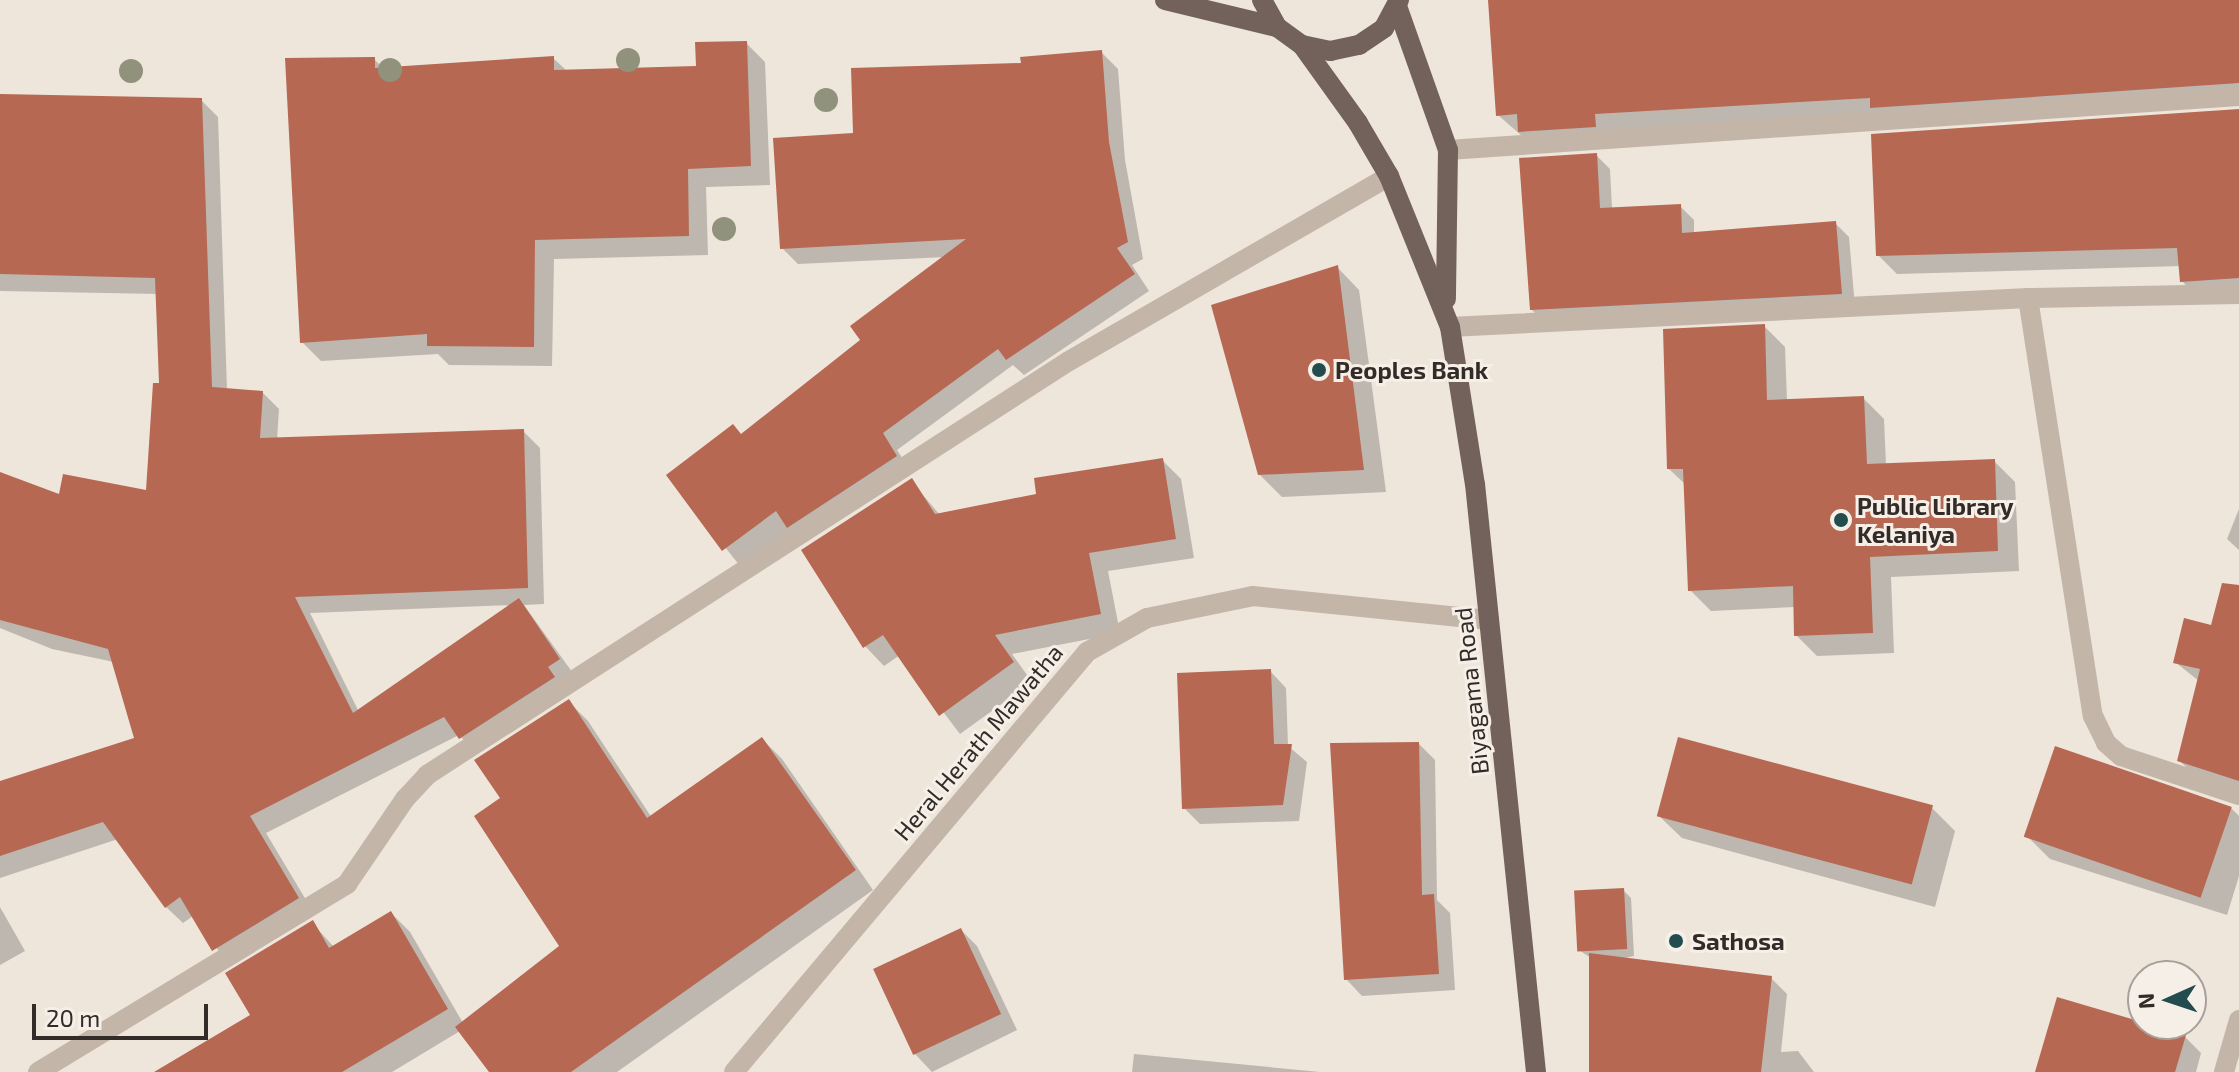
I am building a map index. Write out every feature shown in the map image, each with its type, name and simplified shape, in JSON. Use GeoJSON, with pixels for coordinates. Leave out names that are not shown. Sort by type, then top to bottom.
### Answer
{"type":"FeatureCollection","features":[{"type":"Feature","properties":{"kind":"main road"},"geometry":{"type":"LineString","coordinates":[[1165,0],[1277,27],[1302,45],[1330,51],[1359,45],[1384,28],[1398,3]]}},
{"type":"Feature","properties":{"kind":"main road"},"geometry":{"type":"LineString","coordinates":[[1262,0],[1277,27]]}},
{"type":"Feature","properties":{"kind":"main road","name":"Biyagama Road"},"geometry":{"type":"LineString","coordinates":[[1398,3],[1448,150],[1445,307]]}},
{"type":"Feature","properties":{"kind":"main road","name":"Biyagama Road"},"geometry":{"type":"LineString","coordinates":[[1302,45],[1358,123],[1389,176],[1445,307],[1450,327],[1489,620],[1536,1072]]}},
{"type":"Feature","properties":{"kind":"street"},"geometry":{"type":"LineString","coordinates":[[1448,150],[2239,96]]}},
{"type":"Feature","properties":{"kind":"street"},"geometry":{"type":"LineString","coordinates":[[38,1072],[347,884],[405,799],[427,775],[1069,361],[1389,176]]}},
{"type":"Feature","properties":{"kind":"street"},"geometry":{"type":"LineString","coordinates":[[1450,327],[2028,298],[2239,294]]}},
{"type":"Feature","properties":{"kind":"street"},"geometry":{"type":"LineString","coordinates":[[2028,298],[2093,716],[2106,743],[2121,756],[2239,795]]}},
{"type":"Feature","properties":{"kind":"street","name":"Heral Herath Mawatha"},"geometry":{"type":"LineString","coordinates":[[734,1072],[1087,652],[1147,618],[1253,596],[1489,620]]}},
{"type":"Feature","properties":{"kind":"street"},"geometry":{"type":"LineString","coordinates":[[2224,1072],[2239,1020]]}},
{"type":"Feature","properties":{"kind":"building"},"geometry":{"type":"Polygon","coordinates":[[[1488,0],[2239,0],[2239,83],[1870,108],[1870,98],[1595,114],[1596,127],[1518,132],[1517,114],[1496,116],[1488,0]]]}},
{"type":"Feature","properties":{"kind":"building"},"geometry":{"type":"Polygon","coordinates":[[[747,41],[751,166],[688,169],[689,236],[535,240],[534,347],[427,346],[427,334],[300,343],[285,58],[375,57],[375,68],[554,56],[554,70],[696,66],[695,42],[747,41]]]}},
{"type":"Feature","properties":{"kind":"building"},"geometry":{"type":"Polygon","coordinates":[[[1102,50],[1109,142],[1128,242],[1117,248],[1135,274],[1006,360],[998,349],[883,433],[897,456],[787,528],[776,511],[722,551],[666,475],[733,424],[741,434],[860,340],[850,326],[966,239],[780,249],[773,138],[853,133],[851,68],[1021,63],[1020,57],[1102,50]]]}},
{"type":"Feature","properties":{"kind":"building"},"geometry":{"type":"Polygon","coordinates":[[[0,94],[202,98],[212,387],[263,391],[260,438],[524,429],[528,588],[295,597],[353,713],[519,598],[560,659],[548,667],[555,677],[459,739],[444,717],[250,816],[299,898],[212,951],[180,897],[165,908],[103,822],[0,856],[0,781],[134,738],[108,649],[0,620],[0,472],[59,494],[63,474],[146,490],[153,383],[159,383],[155,278],[0,274],[0,94]]]}},
{"type":"Feature","properties":{"kind":"building"},"geometry":{"type":"Polygon","coordinates":[[[2239,109],[2239,278],[2180,282],[2177,248],[1876,256],[1871,134],[2239,109]]]}},
{"type":"Feature","properties":{"kind":"building"},"geometry":{"type":"Polygon","coordinates":[[[1597,153],[1600,208],[1681,204],[1682,233],[1836,221],[1842,294],[1530,310],[1519,158],[1597,153]]]}},
{"type":"Feature","properties":{"kind":"building"},"geometry":{"type":"Polygon","coordinates":[[[1338,265],[1364,470],[1258,475],[1211,305],[1338,265]]]}},
{"type":"Feature","properties":{"kind":"building","name":"Public Library Kelaniya"},"geometry":{"type":"Polygon","coordinates":[[[1765,324],[1767,400],[1864,396],[1867,464],[1995,459],[1998,551],[1870,557],[1873,633],[1794,636],[1793,586],[1688,591],[1683,469],[1667,469],[1663,329],[1765,324]]]}},
{"type":"Feature","properties":{"kind":"building"},"geometry":{"type":"Polygon","coordinates":[[[1163,458],[1176,539],[1089,553],[1101,614],[995,635],[1014,662],[939,716],[883,635],[863,648],[801,550],[912,478],[935,514],[1036,494],[1034,478],[1163,458]]]}},
{"type":"Feature","properties":{"kind":"building"},"geometry":{"type":"Polygon","coordinates":[[[2222,583],[2239,585],[2239,781],[2177,761],[2200,669],[2173,663],[2184,618],[2211,625],[2222,583]]]}},
{"type":"Feature","properties":{"kind":"building"},"geometry":{"type":"Polygon","coordinates":[[[1271,669],[1274,744],[1292,744],[1283,805],[1182,809],[1177,673],[1271,669]]]}},
{"type":"Feature","properties":{"kind":"building"},"geometry":{"type":"Polygon","coordinates":[[[569,699],[647,818],[762,737],[856,870],[571,1072],[489,1072],[455,1027],[559,946],[474,816],[500,798],[474,760],[569,699]]]}},
{"type":"Feature","properties":{"kind":"building"},"geometry":{"type":"Polygon","coordinates":[[[1678,737],[1933,805],[1912,885],[1657,816],[1678,737]]]}},
{"type":"Feature","properties":{"kind":"building"},"geometry":{"type":"Polygon","coordinates":[[[1419,742],[1422,895],[1434,894],[1439,974],[1344,980],[1330,743],[1419,742]]]}},
{"type":"Feature","properties":{"kind":"building"},"geometry":{"type":"Polygon","coordinates":[[[2055,746],[2232,807],[2201,898],[2024,837],[2055,746]]]}},
{"type":"Feature","properties":{"kind":"building"},"geometry":{"type":"Polygon","coordinates":[[[1624,888],[1627,949],[1577,952],[1574,891],[1624,888]]]}},
{"type":"Feature","properties":{"kind":"building"},"geometry":{"type":"Polygon","coordinates":[[[391,911],[448,1009],[342,1072],[154,1072],[250,1015],[225,973],[313,920],[329,948],[391,911]]]}},
{"type":"Feature","properties":{"kind":"building"},"geometry":{"type":"Polygon","coordinates":[[[961,928],[1001,1014],[913,1055],[873,969],[961,928]]]}},
{"type":"Feature","properties":{"kind":"building"},"geometry":{"type":"Polygon","coordinates":[[[1589,953],[1772,976],[1761,1072],[1589,1072],[1589,953]]]}},
{"type":"Feature","properties":{"kind":"building"},"geometry":{"type":"Polygon","coordinates":[[[2057,997],[2127,1018],[2127,1040],[2185,1040],[2175,1072],[2035,1072],[2057,997]]]}},
{"type":"Feature","properties":{"kind":"place","name":"Peoples Bank"},"geometry":{"type":"Point","coordinates":[1319,370]}},
{"type":"Feature","properties":{"kind":"place","name":"Public Library Kelaniya"},"geometry":{"type":"Point","coordinates":[1841,520]}},
{"type":"Feature","properties":{"kind":"place","name":"Sathosa"},"geometry":{"type":"Point","coordinates":[1676,941]}}]}
